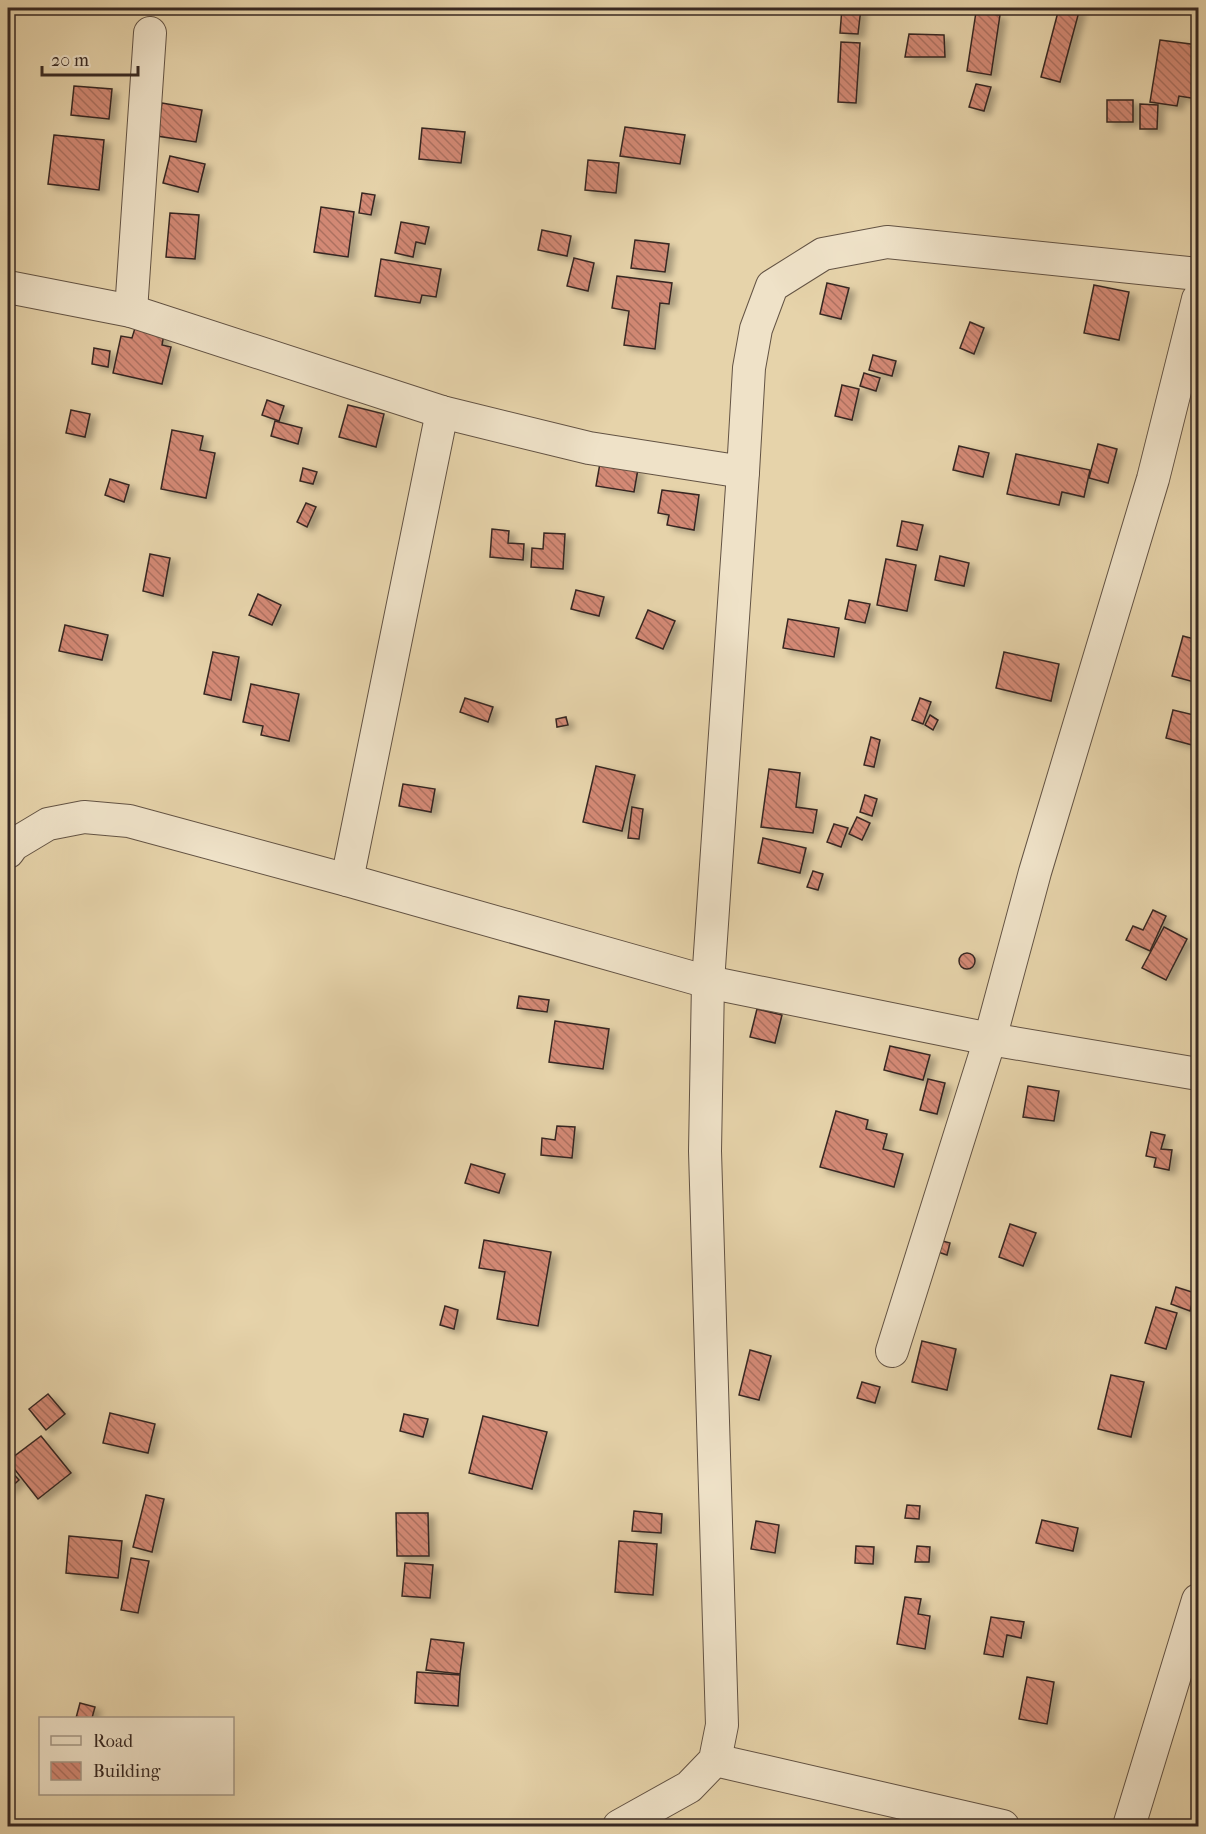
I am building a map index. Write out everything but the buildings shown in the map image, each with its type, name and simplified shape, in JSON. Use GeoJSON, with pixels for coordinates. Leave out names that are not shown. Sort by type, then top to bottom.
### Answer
{"type":"FeatureCollection","features":[{"type":"Feature","properties":{"kind":"street"},"geometry":{"type":"LineString","coordinates":[[131,311],[150,33]]}},
{"type":"Feature","properties":{"kind":"street"},"geometry":{"type":"LineString","coordinates":[[619,1827],[688,1787],[716,1760],[722,1725],[705,1151],[708,982],[744,472],[749,368],[756,329],[772,286],[823,254],[886,242],[1198,274]]}},
{"type":"Feature","properties":{"kind":"street"},"geometry":{"type":"LineString","coordinates":[[8,287],[131,311],[442,412],[589,448],[744,472]]}},
{"type":"Feature","properties":{"kind":"street"},"geometry":{"type":"LineString","coordinates":[[892,1351],[990,1039],[1035,872],[1086,709],[1153,479],[1198,299]]}},
{"type":"Feature","properties":{"kind":"street"},"geometry":{"type":"LineString","coordinates":[[347,880],[442,412]]}},
{"type":"Feature","properties":{"kind":"street"},"geometry":{"type":"LineString","coordinates":[[8,852],[13,845],[48,824],[84,817],[129,821],[708,982],[990,1039],[1198,1074]]}},
{"type":"Feature","properties":{"kind":"street"},"geometry":{"type":"LineString","coordinates":[[1129,1827],[1198,1600]]}},
{"type":"Feature","properties":{"kind":"street"},"geometry":{"type":"LineString","coordinates":[[716,1760],[1003,1827]]}}]}
